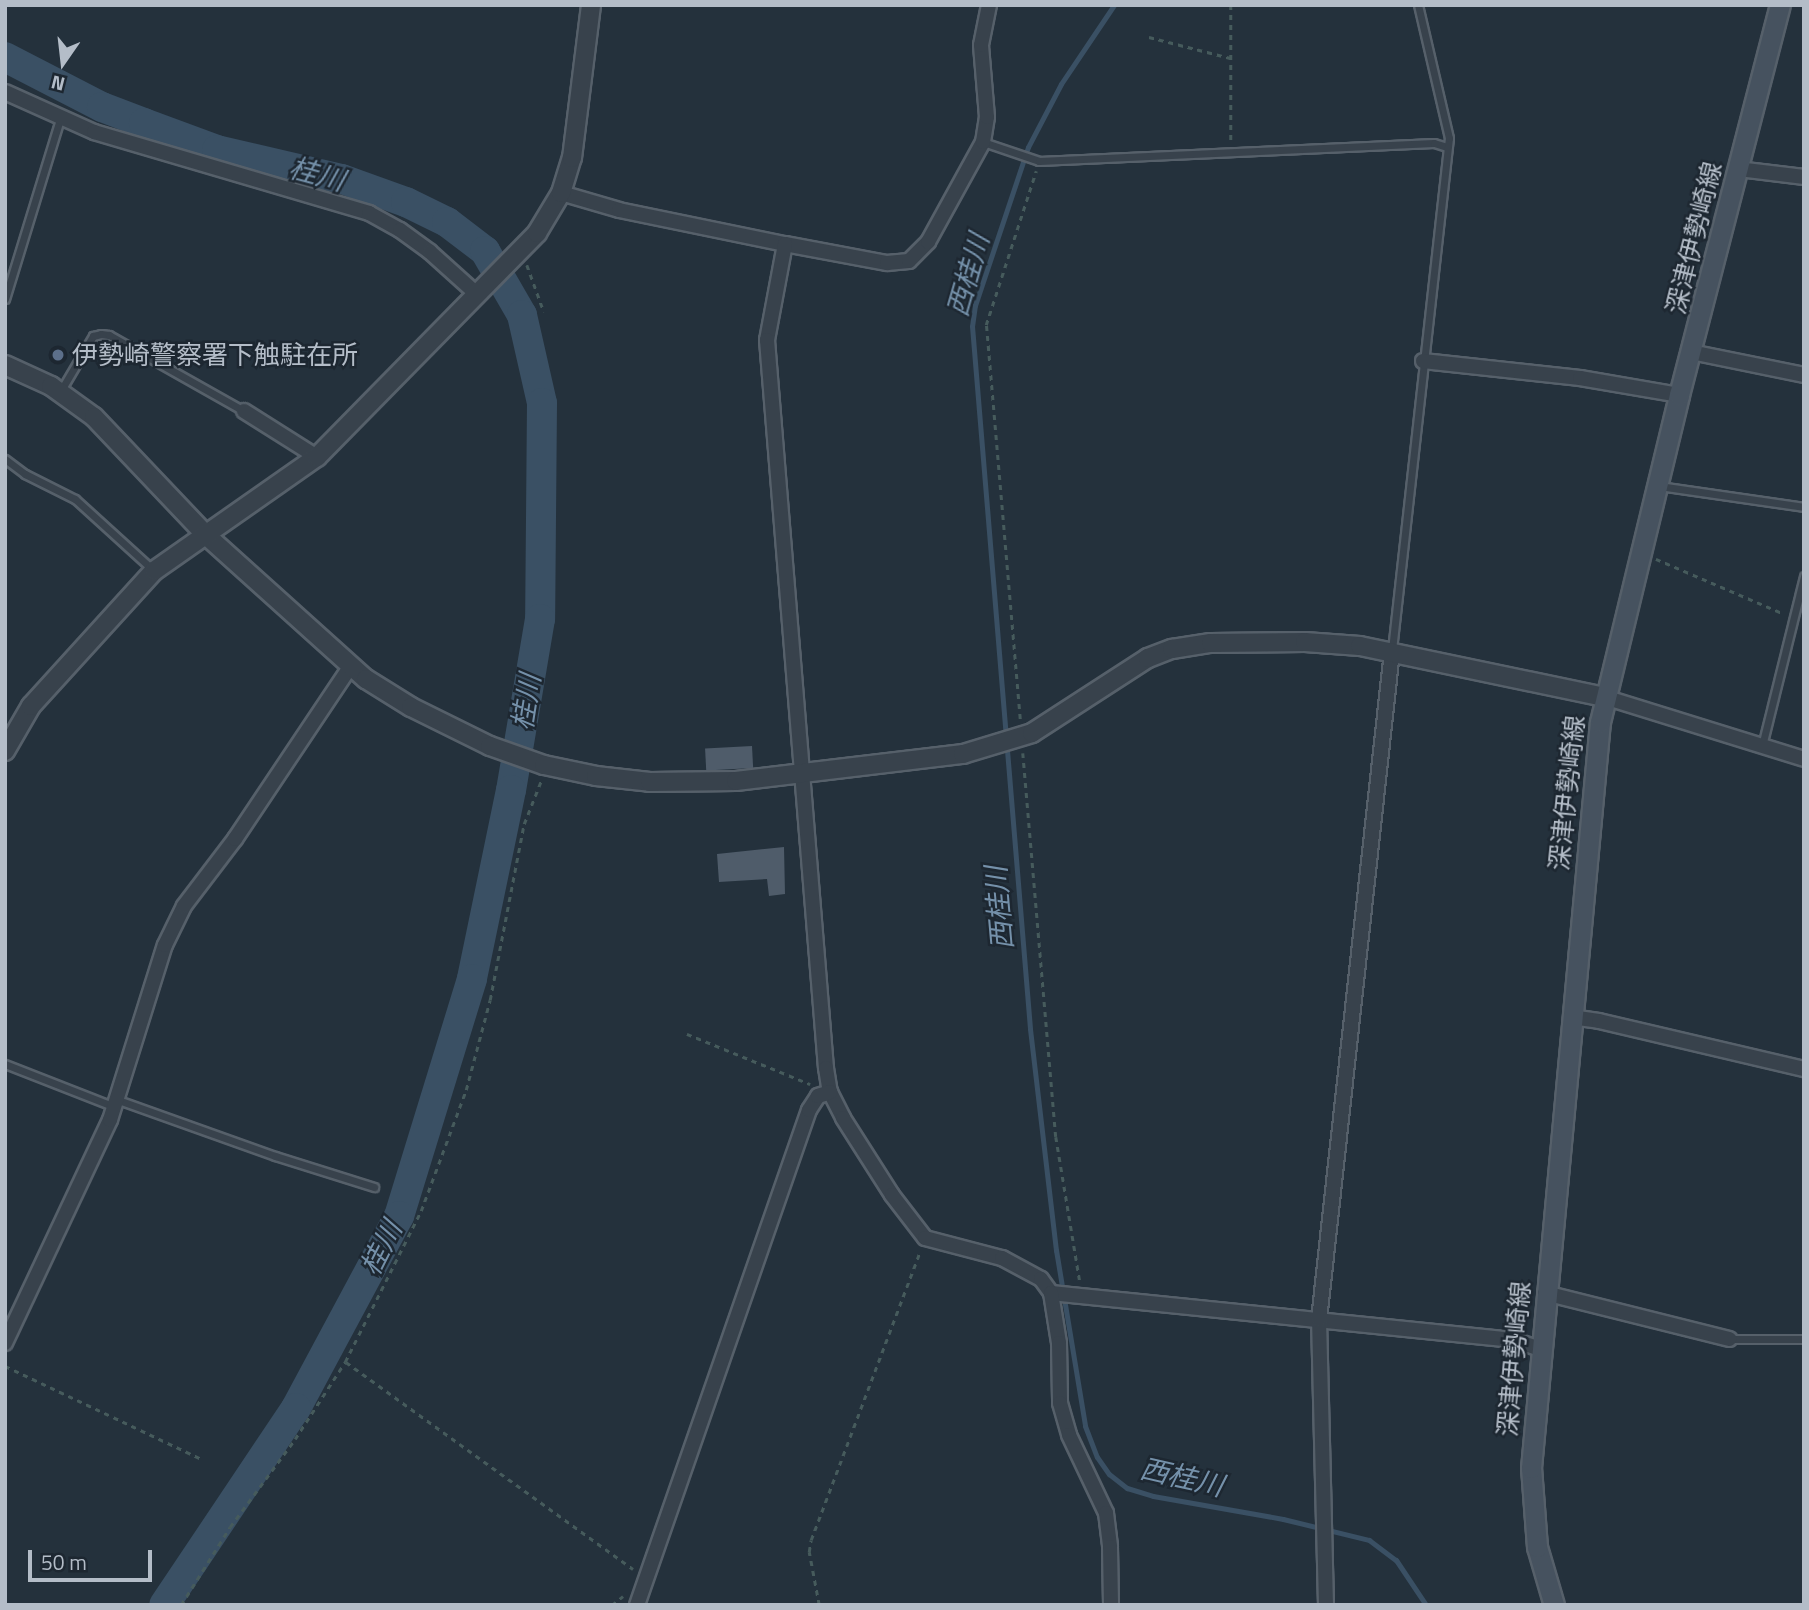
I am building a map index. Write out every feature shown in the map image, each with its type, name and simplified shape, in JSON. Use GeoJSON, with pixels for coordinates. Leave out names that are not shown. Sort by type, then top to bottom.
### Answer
{"type":"FeatureCollection","features":[{"type":"Feature","properties":{"kind":"main road","name":"深津伊勢崎線"},"geometry":{"type":"LineString","coordinates":[[1554,1605],[1537,1547],[1531,1468],[1571,1017],[1604,696],[1780,5]]}},
{"type":"Feature","properties":{"kind":"street"},"geometry":{"type":"LineString","coordinates":[[5,751],[31,706],[154,571],[317,457],[537,233],[561,193],[576,141],[591,5]]}},
{"type":"Feature","properties":{"kind":"street"},"geometry":{"type":"LineString","coordinates":[[561,193],[620,210],[785,244],[887,263],[908,261],[928,242],[983,142],[987,117],[981,45],[989,5]]}},
{"type":"Feature","properties":{"kind":"street"},"geometry":{"type":"LineString","coordinates":[[5,92],[60,119],[105,135],[369,213],[430,252],[480,292]]}},
{"type":"Feature","properties":{"kind":"street"},"geometry":{"type":"LineString","coordinates":[[1738,169],[1804,177]]}},
{"type":"Feature","properties":{"kind":"street"},"geometry":{"type":"LineString","coordinates":[[785,244],[767,340],[826,1068],[831,1092],[892,1195],[925,1238],[1002,1258],[1041,1279],[1054,1293],[1059,1343],[1060,1403],[1069,1435],[1106,1513],[1110,1547],[1111,1605]]}},
{"type":"Feature","properties":{"kind":"street"},"geometry":{"type":"LineString","coordinates":[[1691,352],[1804,375]]}},
{"type":"Feature","properties":{"kind":"street"},"geometry":{"type":"LineString","coordinates":[[1423,361],[1580,379],[1679,395]]}},
{"type":"Feature","properties":{"kind":"street"},"geometry":{"type":"LineString","coordinates":[[5,365],[37,378],[94,417],[207,536],[351,666],[411,708],[490,746],[540,764],[596,776],[650,782],[736,781],[940,758],[1012,741],[1052,721],[1132,667],[1172,649],[1211,643],[1278,641],[1333,643],[1392,651],[1604,696],[1804,759]]}},
{"type":"Feature","properties":{"kind":"street"},"geometry":{"type":"LineString","coordinates":[[244,411],[317,457]]}},
{"type":"Feature","properties":{"kind":"street"},"geometry":{"type":"LineString","coordinates":[[1326,1605],[1319,1320],[1392,651]]}},
{"type":"Feature","properties":{"kind":"street"},"geometry":{"type":"LineString","coordinates":[[5,1343],[116,1103],[165,945],[184,906],[235,839],[351,666]]}},
{"type":"Feature","properties":{"kind":"street"},"geometry":{"type":"LineString","coordinates":[[1571,1017],[1599,1021],[1804,1069]]}},
{"type":"Feature","properties":{"kind":"street"},"geometry":{"type":"LineString","coordinates":[[637,1605],[809,1110],[818,1096],[831,1092]]}},
{"type":"Feature","properties":{"kind":"street"},"geometry":{"type":"LineString","coordinates":[[1054,1293],[1514,1340],[1540,1349]]}},
{"type":"Feature","properties":{"kind":"street"},"geometry":{"type":"LineString","coordinates":[[1545,1293],[1729,1339]]}},
{"type":"Feature","properties":{"kind":"lane"},"geometry":{"type":"LineString","coordinates":[[1392,651],[1448,125],[1418,5]]}},
{"type":"Feature","properties":{"kind":"lane"},"geometry":{"type":"LineString","coordinates":[[5,299],[60,119]]}},
{"type":"Feature","properties":{"kind":"lane"},"geometry":{"type":"LineString","coordinates":[[983,142],[1035,160],[1434,143],[1447,147]]}},
{"type":"Feature","properties":{"kind":"lane"},"geometry":{"type":"LineString","coordinates":[[60,392],[93,336],[101,334],[109,335],[244,411]]}},
{"type":"Feature","properties":{"kind":"lane"},"geometry":{"type":"LineString","coordinates":[[5,459],[25,474],[75,499],[154,571]]}},
{"type":"Feature","properties":{"kind":"lane"},"geometry":{"type":"LineString","coordinates":[[1657,486],[1804,507]]}},
{"type":"Feature","properties":{"kind":"lane"},"geometry":{"type":"LineString","coordinates":[[1762,746],[1798,614],[1804,576]]}},
{"type":"Feature","properties":{"kind":"lane"},"geometry":{"type":"LineString","coordinates":[[5,1064],[374,1187]]}},
{"type":"Feature","properties":{"kind":"lane"},"geometry":{"type":"LineString","coordinates":[[1729,1339],[1804,1339]]}},
{"type":"Feature","properties":{"kind":"path"},"geometry":{"type":"LineString","coordinates":[[1231,5],[1231,152]]}},
{"type":"Feature","properties":{"kind":"path"},"geometry":{"type":"LineString","coordinates":[[1149,37],[1231,58]]}},
{"type":"Feature","properties":{"kind":"path"},"geometry":{"type":"LineString","coordinates":[[1035,160],[986,325],[1012,741],[1056,1138],[1078,1296]]}},
{"type":"Feature","properties":{"kind":"path"},"geometry":{"type":"LineString","coordinates":[[516,257],[529,268],[544,312]]}},
{"type":"Feature","properties":{"kind":"path"},"geometry":{"type":"LineString","coordinates":[[1641,552],[1798,614]]}},
{"type":"Feature","properties":{"kind":"path"},"geometry":{"type":"LineString","coordinates":[[181,1605],[230,1527],[345,1362],[421,1211],[466,1090],[490,1000],[524,824],[540,764]]}},
{"type":"Feature","properties":{"kind":"path"},"geometry":{"type":"LineString","coordinates":[[687,1034],[831,1092]]}},
{"type":"Feature","properties":{"kind":"path"},"geometry":{"type":"LineString","coordinates":[[819,1605],[809,1552],[811,1540],[925,1238]]}},
{"type":"Feature","properties":{"kind":"path"},"geometry":{"type":"LineString","coordinates":[[345,1362],[644,1580]]}},
{"type":"Feature","properties":{"kind":"path"},"geometry":{"type":"LineString","coordinates":[[5,1366],[200,1458]]}},
{"type":"Feature","properties":{"kind":"building"},"geometry":{"type":"Polygon","coordinates":[[[752,746],[753,768],[706,770],[705,748],[752,746]]]}},
{"type":"Feature","properties":{"kind":"building"},"geometry":{"type":"Polygon","coordinates":[[[784,847],[785,894],[769,896],[767,879],[719,882],[717,854],[784,847]]]}},
{"type":"Feature","properties":{"kind":"waterway","name":"西桂川"},"geometry":{"type":"LineString","coordinates":[[1114,5],[1061,84],[1028,147],[975,305],[972,326],[1030,1029],[1056,1250],[1085,1426],[1097,1457],[1109,1474],[1127,1488],[1153,1496],[1283,1519],[1369,1540],[1396,1560],[1426,1605]]}},
{"type":"Feature","properties":{"kind":"waterway","name":"桂川"},"geometry":{"type":"LineString","coordinates":[[5,57],[102,107],[144,123],[217,150],[342,179],[406,202],[447,222],[485,251],[522,315],[542,403],[540,619],[511,790],[472,979],[399,1216],[296,1408],[164,1605]]}},
{"type":"Feature","properties":{"kind":"place","name":"伊勢崎警察署下触駐在所"},"geometry":{"type":"Point","coordinates":[58,355]}}]}
